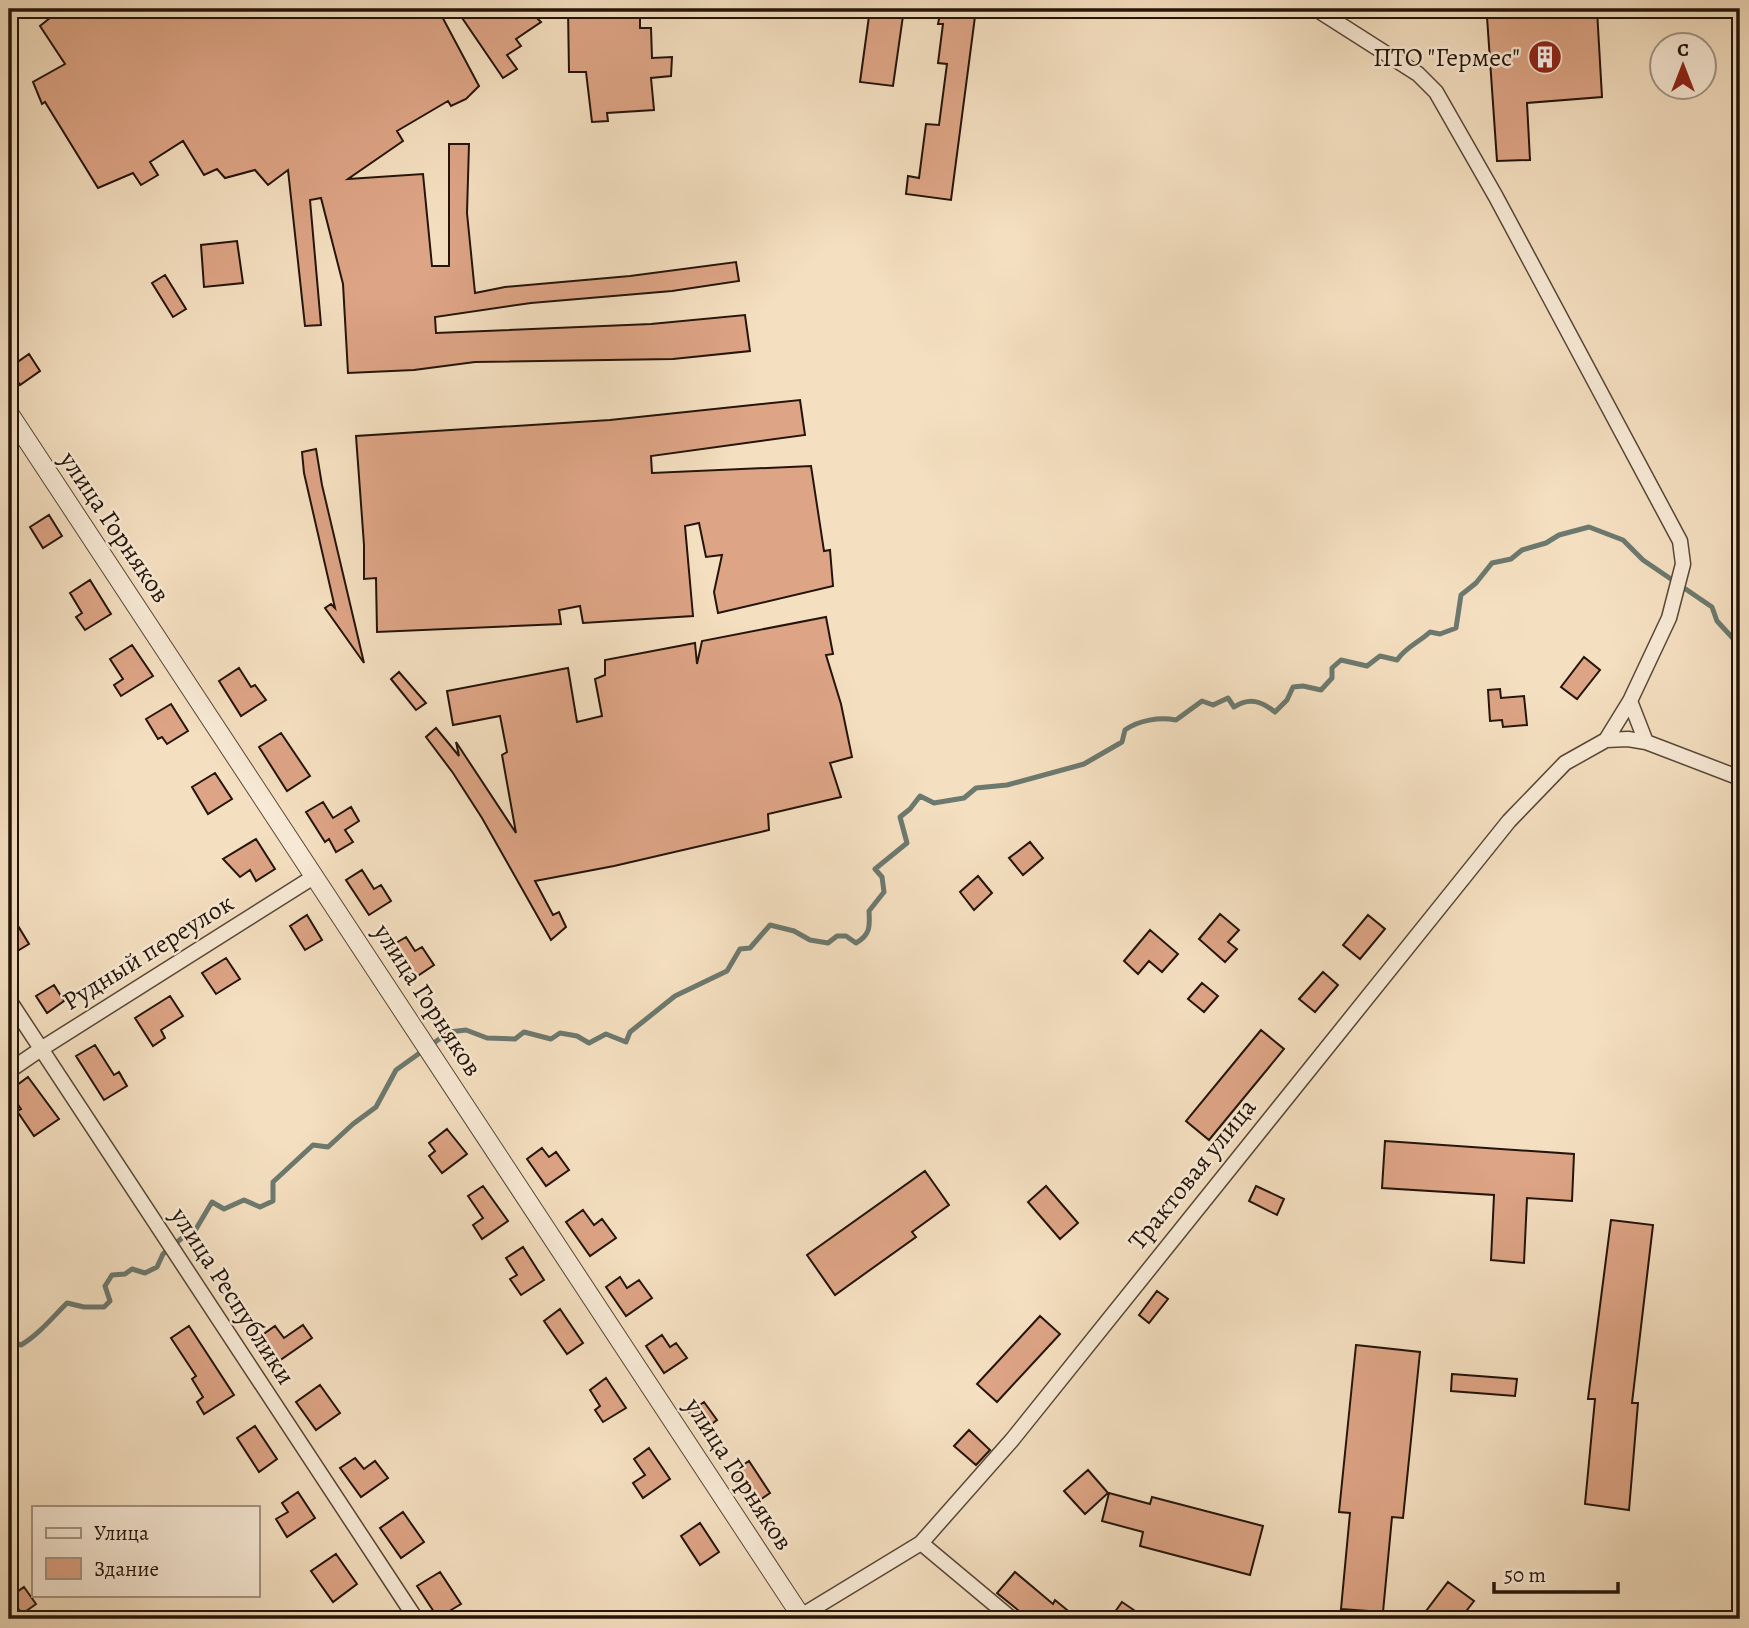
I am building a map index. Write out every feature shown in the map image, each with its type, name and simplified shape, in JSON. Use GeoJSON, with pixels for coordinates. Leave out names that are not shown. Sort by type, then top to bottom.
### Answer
{"type":"FeatureCollection","features":[{"type":"Feature","properties":{"kind":"street"},"geometry":{"type":"LineString","coordinates":[[1316,9],[1418,74],[1436,92],[1496,197],[1680,541],[1683,565],[1669,618],[1630,701],[1606,740]]}},
{"type":"Feature","properties":{"kind":"street","name":"улица Горняков"},"geometry":{"type":"LineString","coordinates":[[9,413],[799,1618]]}},
{"type":"Feature","properties":{"kind":"street"},"geometry":{"type":"LineString","coordinates":[[1630,701],[1646,742]]}},
{"type":"Feature","properties":{"kind":"street"},"geometry":{"type":"LineString","coordinates":[[1606,740],[1646,742],[1740,778]]}},
{"type":"Feature","properties":{"kind":"street","name":"Трактовая улица"},"geometry":{"type":"LineString","coordinates":[[799,1618],[922,1543],[1012,1440],[1509,821],[1565,763],[1606,740]]}},
{"type":"Feature","properties":{"kind":"street","name":"Рудный переулок"},"geometry":{"type":"LineString","coordinates":[[9,1072],[41,1049],[315,876]]}},
{"type":"Feature","properties":{"kind":"street","name":"улица Республики"},"geometry":{"type":"LineString","coordinates":[[9,1000],[416,1619]]}},
{"type":"Feature","properties":{"kind":"street"},"geometry":{"type":"LineString","coordinates":[[922,1543],[1012,1619]]}},
{"type":"Feature","properties":{"kind":"building"},"geometry":{"type":"Polygon","coordinates":[[[61,9],[438,9],[479,86],[466,99],[451,106],[448,101],[397,131],[403,141],[348,179],[423,174],[432,266],[449,266],[449,144],[469,144],[467,213],[475,293],[505,287],[630,276],[736,262],[739,281],[672,291],[531,303],[435,317],[436,333],[651,324],[745,315],[750,351],[673,359],[475,362],[414,370],[348,373],[343,284],[321,198],[310,200],[321,325],[305,326],[288,170],[268,185],[255,170],[225,178],[217,169],[204,175],[183,141],[150,162],[158,175],[141,185],[133,173],[98,188],[45,102],[42,104],[33,82],[65,64],[40,26],[61,9]]]}},
{"type":"Feature","properties":{"kind":"building"},"geometry":{"type":"Polygon","coordinates":[[[456,9],[549,9],[538,19],[541,22],[516,39],[521,46],[507,55],[517,69],[503,78],[456,9]]]}},
{"type":"Feature","properties":{"kind":"building"},"geometry":{"type":"Polygon","coordinates":[[[568,9],[640,9],[640,28],[651,28],[652,58],[672,57],[671,76],[651,78],[654,110],[607,113],[608,121],[592,122],[586,72],[569,72],[568,9]]]}},
{"type":"Feature","properties":{"kind":"building"},"geometry":{"type":"Polygon","coordinates":[[[870,9],[904,9],[893,86],[860,82],[870,9]]]}},
{"type":"Feature","properties":{"kind":"building"},"geometry":{"type":"Polygon","coordinates":[[[941,9],[976,9],[951,200],[906,194],[908,176],[919,178],[926,124],[939,125],[947,64],[938,63],[943,24],[938,24],[941,9]]]}},
{"type":"Feature","properties":{"kind":"building","name":"ПТО \"Гермес\""},"geometry":{"type":"Polygon","coordinates":[[[1597,10],[1602,97],[1527,103],[1530,160],[1497,161],[1487,17],[1597,10]]]}},
{"type":"Feature","properties":{"kind":"building"},"geometry":{"type":"Polygon","coordinates":[[[237,241],[243,283],[204,287],[201,245],[237,241]]]}},
{"type":"Feature","properties":{"kind":"building"},"geometry":{"type":"Polygon","coordinates":[[[165,275],[186,309],[173,317],[152,283],[165,275]]]}},
{"type":"Feature","properties":{"kind":"building"},"geometry":{"type":"Polygon","coordinates":[[[29,354],[40,371],[20,385],[9,368],[29,354]]]}},
{"type":"Feature","properties":{"kind":"building"},"geometry":{"type":"Polygon","coordinates":[[[800,400],[805,435],[651,456],[652,473],[811,466],[824,551],[830,550],[833,586],[718,613],[714,592],[722,555],[706,557],[699,523],[685,526],[693,616],[583,623],[580,606],[559,610],[561,624],[377,632],[376,578],[364,579],[356,436],[610,420],[800,400]]]}},
{"type":"Feature","properties":{"kind":"building"},"geometry":{"type":"Polygon","coordinates":[[[316,449],[364,663],[325,608],[331,604],[335,608],[304,473],[302,452],[316,449]]]}},
{"type":"Feature","properties":{"kind":"building"},"geometry":{"type":"Polygon","coordinates":[[[49,515],[62,536],[43,548],[30,527],[49,515]]]}},
{"type":"Feature","properties":{"kind":"building"},"geometry":{"type":"Polygon","coordinates":[[[90,580],[111,614],[85,630],[76,617],[82,613],[70,593],[90,580]]]}},
{"type":"Feature","properties":{"kind":"building"},"geometry":{"type":"Polygon","coordinates":[[[826,617],[833,654],[826,655],[841,704],[852,757],[830,763],[841,797],[768,814],[769,830],[614,866],[535,881],[553,915],[559,912],[566,927],[551,940],[482,818],[426,737],[436,728],[459,756],[456,742],[516,833],[502,755],[507,752],[500,716],[453,725],[447,691],[568,668],[577,722],[602,716],[595,679],[605,675],[605,660],[695,643],[697,664],[702,641],[826,617]]]}},
{"type":"Feature","properties":{"kind":"building"},"geometry":{"type":"Polygon","coordinates":[[[132,645],[153,676],[121,696],[114,685],[123,679],[110,659],[132,645]]]}},
{"type":"Feature","properties":{"kind":"building"},"geometry":{"type":"Polygon","coordinates":[[[1584,657],[1600,670],[1577,699],[1561,687],[1584,657]]]}},
{"type":"Feature","properties":{"kind":"building"},"geometry":{"type":"Polygon","coordinates":[[[239,668],[251,687],[255,685],[266,700],[241,716],[219,681],[239,668]]]}},
{"type":"Feature","properties":{"kind":"building"},"geometry":{"type":"Polygon","coordinates":[[[399,672],[426,703],[416,710],[391,679],[399,672]]]}},
{"type":"Feature","properties":{"kind":"building"},"geometry":{"type":"Polygon","coordinates":[[[1500,689],[1501,698],[1524,696],[1527,725],[1503,727],[1502,720],[1490,721],[1488,690],[1500,689]]]}},
{"type":"Feature","properties":{"kind":"building"},"geometry":{"type":"Polygon","coordinates":[[[171,704],[188,731],[167,744],[162,737],[158,739],[146,719],[171,704]]]}},
{"type":"Feature","properties":{"kind":"building"},"geometry":{"type":"Polygon","coordinates":[[[281,733],[310,776],[287,791],[259,747],[281,733]]]}},
{"type":"Feature","properties":{"kind":"building"},"geometry":{"type":"Polygon","coordinates":[[[215,773],[232,799],[208,814],[192,787],[215,773]]]}},
{"type":"Feature","properties":{"kind":"building"},"geometry":{"type":"Polygon","coordinates":[[[323,802],[333,818],[351,807],[359,821],[345,830],[353,842],[336,852],[329,839],[325,842],[306,812],[323,802]]]}},
{"type":"Feature","properties":{"kind":"building"},"geometry":{"type":"Polygon","coordinates":[[[256,839],[275,869],[256,881],[250,870],[240,877],[223,859],[256,839]]]}},
{"type":"Feature","properties":{"kind":"building"},"geometry":{"type":"Polygon","coordinates":[[[1030,842],[1043,858],[1023,875],[1009,858],[1030,842]]]}},
{"type":"Feature","properties":{"kind":"building"},"geometry":{"type":"Polygon","coordinates":[[[362,870],[374,889],[381,885],[391,901],[369,915],[346,880],[362,870]]]}},
{"type":"Feature","properties":{"kind":"building"},"geometry":{"type":"Polygon","coordinates":[[[978,876],[992,893],[974,910],[960,892],[978,876]]]}},
{"type":"Feature","properties":{"kind":"building"},"geometry":{"type":"Polygon","coordinates":[[[9,911],[29,944],[9,956],[9,911]]]}},
{"type":"Feature","properties":{"kind":"building"},"geometry":{"type":"Polygon","coordinates":[[[1220,914],[1239,930],[1228,942],[1237,949],[1225,962],[1199,939],[1220,914]]]}},
{"type":"Feature","properties":{"kind":"building"},"geometry":{"type":"Polygon","coordinates":[[[307,915],[322,940],[305,950],[290,926],[307,915]]]}},
{"type":"Feature","properties":{"kind":"building"},"geometry":{"type":"Polygon","coordinates":[[[1368,915],[1385,929],[1360,959],[1343,945],[1368,915]]]}},
{"type":"Feature","properties":{"kind":"building"},"geometry":{"type":"Polygon","coordinates":[[[1150,930],[1178,954],[1162,972],[1149,961],[1138,974],[1124,961],[1150,930]]]}},
{"type":"Feature","properties":{"kind":"building"},"geometry":{"type":"Polygon","coordinates":[[[406,937],[415,951],[422,947],[434,965],[413,979],[391,946],[406,937]]]}},
{"type":"Feature","properties":{"kind":"building"},"geometry":{"type":"Polygon","coordinates":[[[226,958],[240,979],[216,994],[202,973],[226,958]]]}},
{"type":"Feature","properties":{"kind":"building"},"geometry":{"type":"Polygon","coordinates":[[[1323,972],[1338,985],[1315,1012],[1299,999],[1323,972]]]}},
{"type":"Feature","properties":{"kind":"building"},"geometry":{"type":"Polygon","coordinates":[[[1202,983],[1218,996],[1204,1012],[1188,999],[1202,983]]]}},
{"type":"Feature","properties":{"kind":"building"},"geometry":{"type":"Polygon","coordinates":[[[54,985],[64,1001],[47,1013],[36,996],[54,985]]]}},
{"type":"Feature","properties":{"kind":"building"},"geometry":{"type":"Polygon","coordinates":[[[170,996],[183,1016],[161,1030],[165,1038],[153,1046],[135,1018],[170,996]]]}},
{"type":"Feature","properties":{"kind":"building"},"geometry":{"type":"Polygon","coordinates":[[[1261,1030],[1284,1049],[1209,1140],[1186,1121],[1261,1030]]]}},
{"type":"Feature","properties":{"kind":"building"},"geometry":{"type":"Polygon","coordinates":[[[95,1045],[114,1075],[119,1072],[127,1086],[104,1100],[76,1056],[95,1045]]]}},
{"type":"Feature","properties":{"kind":"building"},"geometry":{"type":"Polygon","coordinates":[[[28,1077],[59,1119],[34,1136],[17,1111],[21,1109],[9,1091],[28,1077]]]}},
{"type":"Feature","properties":{"kind":"building"},"geometry":{"type":"Polygon","coordinates":[[[447,1129],[467,1154],[442,1173],[429,1156],[435,1151],[429,1143],[447,1129]]]}},
{"type":"Feature","properties":{"kind":"building"},"geometry":{"type":"Polygon","coordinates":[[[1385,1141],[1574,1154],[1572,1201],[1527,1198],[1524,1263],[1491,1260],[1494,1195],[1382,1188],[1385,1141]]]}},
{"type":"Feature","properties":{"kind":"building"},"geometry":{"type":"Polygon","coordinates":[[[542,1148],[549,1157],[556,1152],[569,1170],[546,1186],[527,1159],[542,1148]]]}},
{"type":"Feature","properties":{"kind":"building"},"geometry":{"type":"Polygon","coordinates":[[[925,1171],[949,1205],[912,1232],[916,1237],[835,1295],[807,1255],[925,1171]]]}},
{"type":"Feature","properties":{"kind":"building"},"geometry":{"type":"Polygon","coordinates":[[[483,1186],[508,1221],[482,1239],[473,1225],[483,1218],[468,1196],[483,1186]]]}},
{"type":"Feature","properties":{"kind":"building"},"geometry":{"type":"Polygon","coordinates":[[[1046,1186],[1078,1223],[1060,1239],[1028,1202],[1046,1186]]]}},
{"type":"Feature","properties":{"kind":"building"},"geometry":{"type":"Polygon","coordinates":[[[1256,1186],[1284,1199],[1277,1215],[1249,1201],[1256,1186]]]}},
{"type":"Feature","properties":{"kind":"building"},"geometry":{"type":"Polygon","coordinates":[[[583,1210],[594,1225],[602,1219],[616,1238],[590,1256],[566,1222],[583,1210]]]}},
{"type":"Feature","properties":{"kind":"building"},"geometry":{"type":"Polygon","coordinates":[[[1611,1220],[1653,1225],[1632,1403],[1638,1403],[1629,1510],[1585,1504],[1595,1399],[1588,1399],[1611,1220]]]}},
{"type":"Feature","properties":{"kind":"building"},"geometry":{"type":"Polygon","coordinates":[[[523,1247],[544,1280],[521,1295],[510,1279],[517,1275],[506,1258],[523,1247]]]}},
{"type":"Feature","properties":{"kind":"building"},"geometry":{"type":"Polygon","coordinates":[[[620,1277],[627,1288],[639,1280],[652,1298],[626,1316],[606,1287],[620,1277]]]}},
{"type":"Feature","properties":{"kind":"building"},"geometry":{"type":"Polygon","coordinates":[[[1157,1291],[1168,1299],[1149,1323],[1139,1315],[1157,1291]]]}},
{"type":"Feature","properties":{"kind":"building"},"geometry":{"type":"Polygon","coordinates":[[[560,1309],[583,1343],[567,1354],[544,1321],[560,1309]]]}},
{"type":"Feature","properties":{"kind":"building"},"geometry":{"type":"Polygon","coordinates":[[[1040,1316],[1060,1334],[997,1402],[977,1384],[1040,1316]]]}},
{"type":"Feature","properties":{"kind":"building"},"geometry":{"type":"Polygon","coordinates":[[[303,1325],[312,1338],[276,1363],[258,1338],[275,1326],[284,1338],[303,1325]]]}},
{"type":"Feature","properties":{"kind":"building"},"geometry":{"type":"Polygon","coordinates":[[[189,1326],[234,1395],[204,1414],[197,1402],[203,1397],[192,1379],[196,1376],[171,1338],[189,1326]]]}},
{"type":"Feature","properties":{"kind":"building"},"geometry":{"type":"Polygon","coordinates":[[[662,1335],[670,1347],[676,1343],[687,1358],[664,1373],[646,1346],[662,1335]]]}},
{"type":"Feature","properties":{"kind":"building"},"geometry":{"type":"Polygon","coordinates":[[[1356,1345],[1420,1352],[1403,1518],[1392,1517],[1383,1612],[1341,1609],[1350,1513],[1339,1512],[1356,1345]]]}},
{"type":"Feature","properties":{"kind":"building"},"geometry":{"type":"Polygon","coordinates":[[[1452,1374],[1517,1379],[1515,1396],[1451,1391],[1452,1374]]]}},
{"type":"Feature","properties":{"kind":"building"},"geometry":{"type":"Polygon","coordinates":[[[606,1378],[626,1408],[603,1422],[595,1410],[600,1406],[590,1390],[606,1378]]]}},
{"type":"Feature","properties":{"kind":"building"},"geometry":{"type":"Polygon","coordinates":[[[320,1385],[340,1413],[316,1430],[296,1402],[320,1385]]]}},
{"type":"Feature","properties":{"kind":"building"},"geometry":{"type":"Polygon","coordinates":[[[704,1402],[717,1420],[702,1431],[689,1412],[704,1402]]]}},
{"type":"Feature","properties":{"kind":"building"},"geometry":{"type":"Polygon","coordinates":[[[255,1426],[277,1459],[259,1472],[237,1438],[255,1426]]]}},
{"type":"Feature","properties":{"kind":"building"},"geometry":{"type":"Polygon","coordinates":[[[969,1430],[990,1450],[976,1465],[954,1446],[969,1430]]]}},
{"type":"Feature","properties":{"kind":"building"},"geometry":{"type":"Polygon","coordinates":[[[649,1448],[670,1479],[643,1498],[633,1483],[645,1475],[634,1459],[649,1448]]]}},
{"type":"Feature","properties":{"kind":"building"},"geometry":{"type":"Polygon","coordinates":[[[355,1458],[364,1469],[375,1461],[388,1478],[361,1497],[340,1468],[355,1458]]]}},
{"type":"Feature","properties":{"kind":"building"},"geometry":{"type":"Polygon","coordinates":[[[749,1461],[770,1493],[751,1506],[730,1474],[749,1461]]]}},
{"type":"Feature","properties":{"kind":"building"},"geometry":{"type":"Polygon","coordinates":[[[1088,1470],[1108,1493],[1085,1514],[1064,1491],[1088,1470]]]}},
{"type":"Feature","properties":{"kind":"building"},"geometry":{"type":"Polygon","coordinates":[[[298,1492],[315,1518],[287,1537],[276,1519],[288,1512],[282,1503],[298,1492]]]}},
{"type":"Feature","properties":{"kind":"building"},"geometry":{"type":"Polygon","coordinates":[[[1109,1493],[1150,1504],[1152,1497],[1263,1526],[1250,1575],[1140,1546],[1143,1532],[1102,1521],[1109,1493]]]}},
{"type":"Feature","properties":{"kind":"building"},"geometry":{"type":"Polygon","coordinates":[[[403,1512],[424,1542],[401,1558],[380,1528],[403,1512]]]}},
{"type":"Feature","properties":{"kind":"building"},"geometry":{"type":"Polygon","coordinates":[[[700,1523],[719,1552],[700,1565],[681,1536],[700,1523]]]}},
{"type":"Feature","properties":{"kind":"building"},"geometry":{"type":"Polygon","coordinates":[[[336,1554],[357,1584],[333,1602],[311,1571],[336,1554]]]}},
{"type":"Feature","properties":{"kind":"building"},"geometry":{"type":"Polygon","coordinates":[[[440,1572],[461,1604],[438,1618],[417,1586],[440,1572]]]}},
{"type":"Feature","properties":{"kind":"building"},"geometry":{"type":"Polygon","coordinates":[[[1015,1572],[1053,1604],[1055,1600],[1078,1619],[1029,1619],[997,1593],[1015,1572]]]}},
{"type":"Feature","properties":{"kind":"building"},"geometry":{"type":"Polygon","coordinates":[[[1448,1582],[1474,1601],[1460,1619],[1420,1619],[1448,1582]]]}},
{"type":"Feature","properties":{"kind":"building"},"geometry":{"type":"Polygon","coordinates":[[[24,1587],[36,1604],[22,1614],[10,1597],[24,1587]]]}},
{"type":"Feature","properties":{"kind":"building"},"geometry":{"type":"Polygon","coordinates":[[[1122,1602],[1147,1619],[1110,1619],[1122,1602]]]}},
{"type":"Feature","properties":{"kind":"waterway"},"geometry":{"type":"LineString","coordinates":[[9,1340],[21,1345],[67,1303],[84,1307],[104,1307],[110,1301],[105,1286],[112,1275],[125,1274],[132,1269],[145,1273],[157,1267],[163,1254],[182,1238],[193,1234],[212,1202],[224,1209],[244,1200],[260,1207],[273,1201],[273,1182],[313,1145],[328,1147],[376,1107],[396,1070],[449,1032],[466,1030],[487,1038],[515,1039],[524,1032],[551,1039],[560,1033],[577,1036],[589,1043],[606,1034],[626,1042],[630,1032],[675,996],[727,971],[740,949],[750,948],[770,925],[794,931],[810,940],[828,943],[837,936],[846,936],[856,943],[867,934],[869,911],[884,892],[882,877],[875,869],[907,843],[900,817],[920,796],[934,803],[964,798],[976,788],[1007,785],[1084,764],[1122,742],[1125,730],[1136,724],[1149,720],[1176,720],[1202,701],[1213,705],[1228,698],[1234,707],[1250,701],[1265,705],[1275,712],[1287,700],[1293,687],[1321,690],[1332,678],[1332,668],[1341,660],[1367,666],[1380,656],[1397,660],[1430,632],[1440,634],[1456,628],[1461,595],[1476,583],[1492,563],[1511,559],[1522,550],[1546,543],[1559,535],[1589,527],[1623,540],[1643,560],[1712,607],[1717,621],[1740,646]]}},
{"type":"Feature","properties":{"kind":"place","name":"ПТО \"Гермес\""},"geometry":{"type":"Point","coordinates":[1545,57]}}]}
